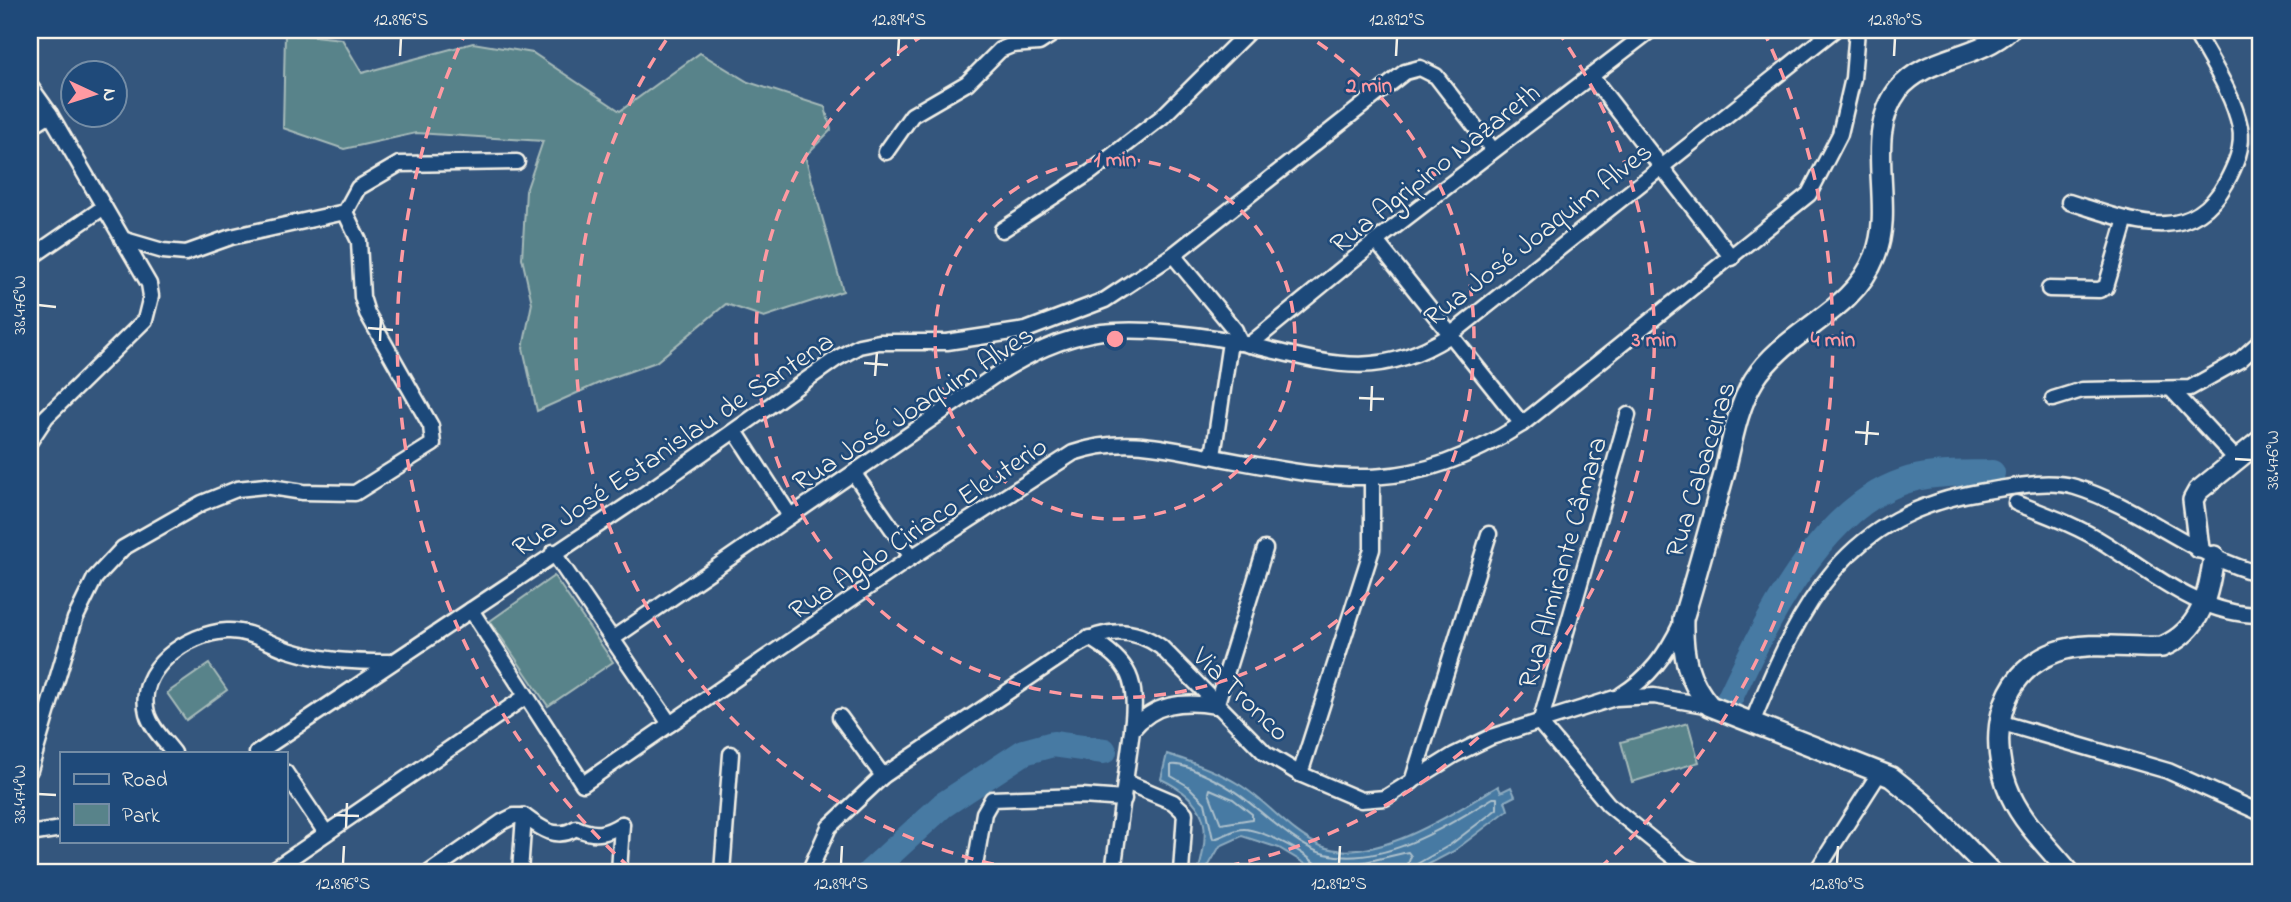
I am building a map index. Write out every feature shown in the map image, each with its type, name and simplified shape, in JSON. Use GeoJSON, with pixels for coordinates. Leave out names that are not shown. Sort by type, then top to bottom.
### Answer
{"type":"FeatureCollection","features":[{"type":"Feature","properties":{"kind":"main road","name":"Rua Cabaceiras"},"geometry":{"type":"LineString","coordinates":[[1710,706],[1697,691],[1688,673],[1683,620],[1736,428],[1753,382],[1775,354],[1844,302],[1867,274],[1876,255],[1881,234],[1883,125],[1889,104],[1913,77],[1984,47],[2009,30]]}},
{"type":"Feature","properties":{"kind":"main road"},"geometry":{"type":"LineString","coordinates":[[2069,872],[2019,811],[2011,796],[1999,757],[1999,722],[2013,683],[2027,668],[2043,658],[2072,648],[2162,647],[2187,632],[2207,603],[2207,552],[2193,500],[2206,482],[2261,440]]}},
{"type":"Feature","properties":{"kind":"main road"},"geometry":{"type":"LineString","coordinates":[[1710,706],[1880,772],[1922,802],[1990,872]]}},
{"type":"Feature","properties":{"kind":"street"},"geometry":{"type":"LineString","coordinates":[[886,152],[912,115],[967,83],[1000,50],[1012,45],[1039,43],[1059,30]]}},
{"type":"Feature","properties":{"kind":"street"},"geometry":{"type":"LineString","coordinates":[[1002,230],[1091,172],[1162,117],[1250,30]]}},
{"type":"Feature","properties":{"kind":"street","name":"Rua Agripino Nazareth"},"geometry":{"type":"LineString","coordinates":[[1240,343],[1651,30]]}},
{"type":"Feature","properties":{"kind":"street","name":"Rua José Joaquim Alves"},"geometry":{"type":"LineString","coordinates":[[612,639],[995,376],[1045,346],[1105,332],[1149,331],[1240,343],[1307,361],[1373,365],[1417,354],[1450,336],[1834,30]]}},
{"type":"Feature","properties":{"kind":"street","name":"Rua Agdo Ciriaco Eleuterio"},"geometry":{"type":"LineString","coordinates":[[525,697],[583,784],[1029,479],[1073,453],[1091,447],[1119,442],[1146,443],[1326,477],[1372,479],[1456,459],[1522,424],[1796,206],[1821,176],[1840,134],[1847,106],[1857,30]]}},
{"type":"Feature","properties":{"kind":"street"},"geometry":{"type":"LineString","coordinates":[[2069,202],[2126,219],[2167,225],[2198,217],[2211,206],[2234,168],[2240,150],[2241,130],[2235,109],[2194,30]]}},
{"type":"Feature","properties":{"kind":"street","name":"Rua José Estanislau de Santena"},"geometry":{"type":"LineString","coordinates":[[266,751],[390,662],[471,610],[859,346],[879,342],[947,342],[1026,330],[1105,300],[1173,255],[1405,72],[1420,68],[1436,76],[1493,150]]}},
{"type":"Feature","properties":{"kind":"street"},"geometry":{"type":"LineString","coordinates":[[1591,76],[1732,258]]}},
{"type":"Feature","properties":{"kind":"street"},"geometry":{"type":"LineString","coordinates":[[30,86],[50,114],[149,284],[151,296],[145,320],[46,417],[30,441]]}},
{"type":"Feature","properties":{"kind":"street"},"geometry":{"type":"LineString","coordinates":[[30,127],[50,114]]}},
{"type":"Feature","properties":{"kind":"street"},"geometry":{"type":"LineString","coordinates":[[122,239],[163,251],[186,253],[231,237],[345,212],[358,188],[399,164],[517,162]]}},
{"type":"Feature","properties":{"kind":"street"},"geometry":{"type":"LineString","coordinates":[[30,258],[104,207]]}},
{"type":"Feature","properties":{"kind":"street"},"geometry":{"type":"LineString","coordinates":[[30,770],[75,619],[95,578],[123,548],[213,498],[237,489],[265,486],[303,492],[355,493],[433,444],[431,426],[367,313],[362,297],[359,241],[345,212]]}},
{"type":"Feature","properties":{"kind":"street"},"geometry":{"type":"LineString","coordinates":[[2049,289],[2099,290],[2106,287],[2110,281],[2126,219]]}},
{"type":"Feature","properties":{"kind":"street"},"geometry":{"type":"LineString","coordinates":[[1376,241],[1522,424]]}},
{"type":"Feature","properties":{"kind":"street"},"geometry":{"type":"LineString","coordinates":[[1173,255],[1235,330],[1240,343],[1213,456]]}},
{"type":"Feature","properties":{"kind":"street"},"geometry":{"type":"LineString","coordinates":[[2053,399],[2082,390],[2190,388],[2240,360],[2261,341]]}},
{"type":"Feature","properties":{"kind":"street"},"geometry":{"type":"LineString","coordinates":[[2172,390],[2236,458]]}},
{"type":"Feature","properties":{"kind":"street","name":"Rua Almirante Câmara"},"geometry":{"type":"LineString","coordinates":[[1540,723],[1628,415]]}},
{"type":"Feature","properties":{"kind":"street"},"geometry":{"type":"LineString","coordinates":[[735,431],[790,516]]}},
{"type":"Feature","properties":{"kind":"street"},"geometry":{"type":"LineString","coordinates":[[854,474],[912,557]]}},
{"type":"Feature","properties":{"kind":"street"},"geometry":{"type":"LineString","coordinates":[[1300,774],[1372,549],[1372,479]]}},
{"type":"Feature","properties":{"kind":"street"},"geometry":{"type":"LineString","coordinates":[[1752,723],[1790,638],[1807,606],[1834,568],[1886,522],[1922,507],[1978,492],[2020,485],[2073,486],[2157,524],[2239,569],[2261,574]]}},
{"type":"Feature","properties":{"kind":"street"},"geometry":{"type":"LineString","coordinates":[[2017,503],[2076,527],[2171,589],[2235,614],[2261,615]]}},
{"type":"Feature","properties":{"kind":"street"},"geometry":{"type":"LineString","coordinates":[[1412,782],[1489,534]]}},
{"type":"Feature","properties":{"kind":"street"},"geometry":{"type":"LineString","coordinates":[[1132,730],[1142,718],[1166,706],[1182,703],[1216,706],[1265,549]]}},
{"type":"Feature","properties":{"kind":"street"},"geometry":{"type":"LineString","coordinates":[[553,552],[670,724]]}},
{"type":"Feature","properties":{"kind":"street"},"geometry":{"type":"LineString","coordinates":[[270,872],[525,697],[471,610]]}},
{"type":"Feature","properties":{"kind":"street"},"geometry":{"type":"LineString","coordinates":[[1615,698],[1642,681],[1657,666],[1683,620]]}},
{"type":"Feature","properties":{"kind":"street"},"geometry":{"type":"LineString","coordinates":[[173,752],[147,714],[145,691],[154,671],[160,665],[186,644],[206,634],[229,631],[252,634],[287,650],[320,659],[390,662]]}},
{"type":"Feature","properties":{"kind":"street","name":"Via Tronco"},"geometry":{"type":"LineString","coordinates":[[809,872],[829,827],[883,776],[1090,638],[1113,631],[1129,631],[1147,637],[1161,647],[1265,753],[1300,774],[1361,800],[1385,798],[1472,745],[1615,698],[1654,696],[1710,706]]}},
{"type":"Feature","properties":{"kind":"street"},"geometry":{"type":"LineString","coordinates":[[1090,638],[1108,649],[1129,671],[1135,697],[1113,872]]}},
{"type":"Feature","properties":{"kind":"street"},"geometry":{"type":"LineString","coordinates":[[840,717],[883,776]]}},
{"type":"Feature","properties":{"kind":"street"},"geometry":{"type":"LineString","coordinates":[[1999,722],[2168,771],[2261,812]]}},
{"type":"Feature","properties":{"kind":"street"},"geometry":{"type":"LineString","coordinates":[[1540,723],[1608,804],[1684,869],[1698,872]]}},
{"type":"Feature","properties":{"kind":"street"},"geometry":{"type":"LineString","coordinates":[[722,872],[731,754]]}},
{"type":"Feature","properties":{"kind":"street"},"geometry":{"type":"LineString","coordinates":[[1816,872],[1880,772]]}},
{"type":"Feature","properties":{"kind":"street"},"geometry":{"type":"LineString","coordinates":[[287,775],[326,833]]}},
{"type":"Feature","properties":{"kind":"street"},"geometry":{"type":"LineString","coordinates":[[1126,782],[1173,802],[1185,813],[1181,872]]}},
{"type":"Feature","properties":{"kind":"street"},"geometry":{"type":"LineString","coordinates":[[974,872],[984,813],[992,799],[1082,796],[1124,799]]}},
{"type":"Feature","properties":{"kind":"street"},"geometry":{"type":"LineString","coordinates":[[430,872],[502,822],[514,816],[524,816],[550,833],[559,834],[576,828],[592,835],[608,833],[622,824],[619,872]]}},
{"type":"Feature","properties":{"kind":"street"},"geometry":{"type":"LineString","coordinates":[[520,872],[524,816]]}},
{"type":"Feature","properties":{"kind":"street"},"geometry":{"type":"LineString","coordinates":[[30,834],[60,829]]}},
{"type":"Feature","properties":{"kind":"green space"},"geometry":{"type":"Polygon","coordinates":[[[285,33],[342,39],[362,73],[473,43],[533,53],[620,111],[700,53],[748,82],[825,107],[831,130],[805,156],[843,291],[764,317],[726,304],[656,362],[608,379],[537,411],[523,348],[532,303],[522,258],[526,191],[543,141],[416,133],[344,149],[283,128],[285,33]]]}},
{"type":"Feature","properties":{"kind":"green space"},"geometry":{"type":"Polygon","coordinates":[[[554,576],[613,662],[548,706],[490,621],[554,576]]]}},
{"type":"Feature","properties":{"kind":"green space"},"geometry":{"type":"Polygon","coordinates":[[[209,664],[227,690],[186,720],[167,693],[209,664]]]}},
{"type":"Feature","properties":{"kind":"green space"},"geometry":{"type":"Polygon","coordinates":[[[1688,723],[1699,762],[1632,782],[1621,742],[1688,723]]]}},
{"type":"Feature","properties":{"kind":"water"},"geometry":{"type":"Polygon","coordinates":[[[1167,754],[1232,780],[1310,840],[1342,851],[1365,849],[1413,834],[1498,786],[1501,792],[1511,787],[1515,796],[1505,801],[1508,810],[1454,851],[1414,872],[1319,872],[1279,848],[1242,836],[1220,846],[1205,872],[1198,872],[1205,828],[1197,806],[1176,787],[1161,779],[1167,754]]]}},
{"type":"Feature","properties":{"kind":"waterway"},"geometry":{"type":"LineString","coordinates":[[1728,702],[1758,640],[1797,575],[1820,544],[1845,518],[1872,496],[1902,482],[1935,475],[1992,473]]}},
{"type":"Feature","properties":{"kind":"waterway"},"geometry":{"type":"LineString","coordinates":[[870,872],[943,805],[1024,752],[1053,744],[1104,751]]}}]}
